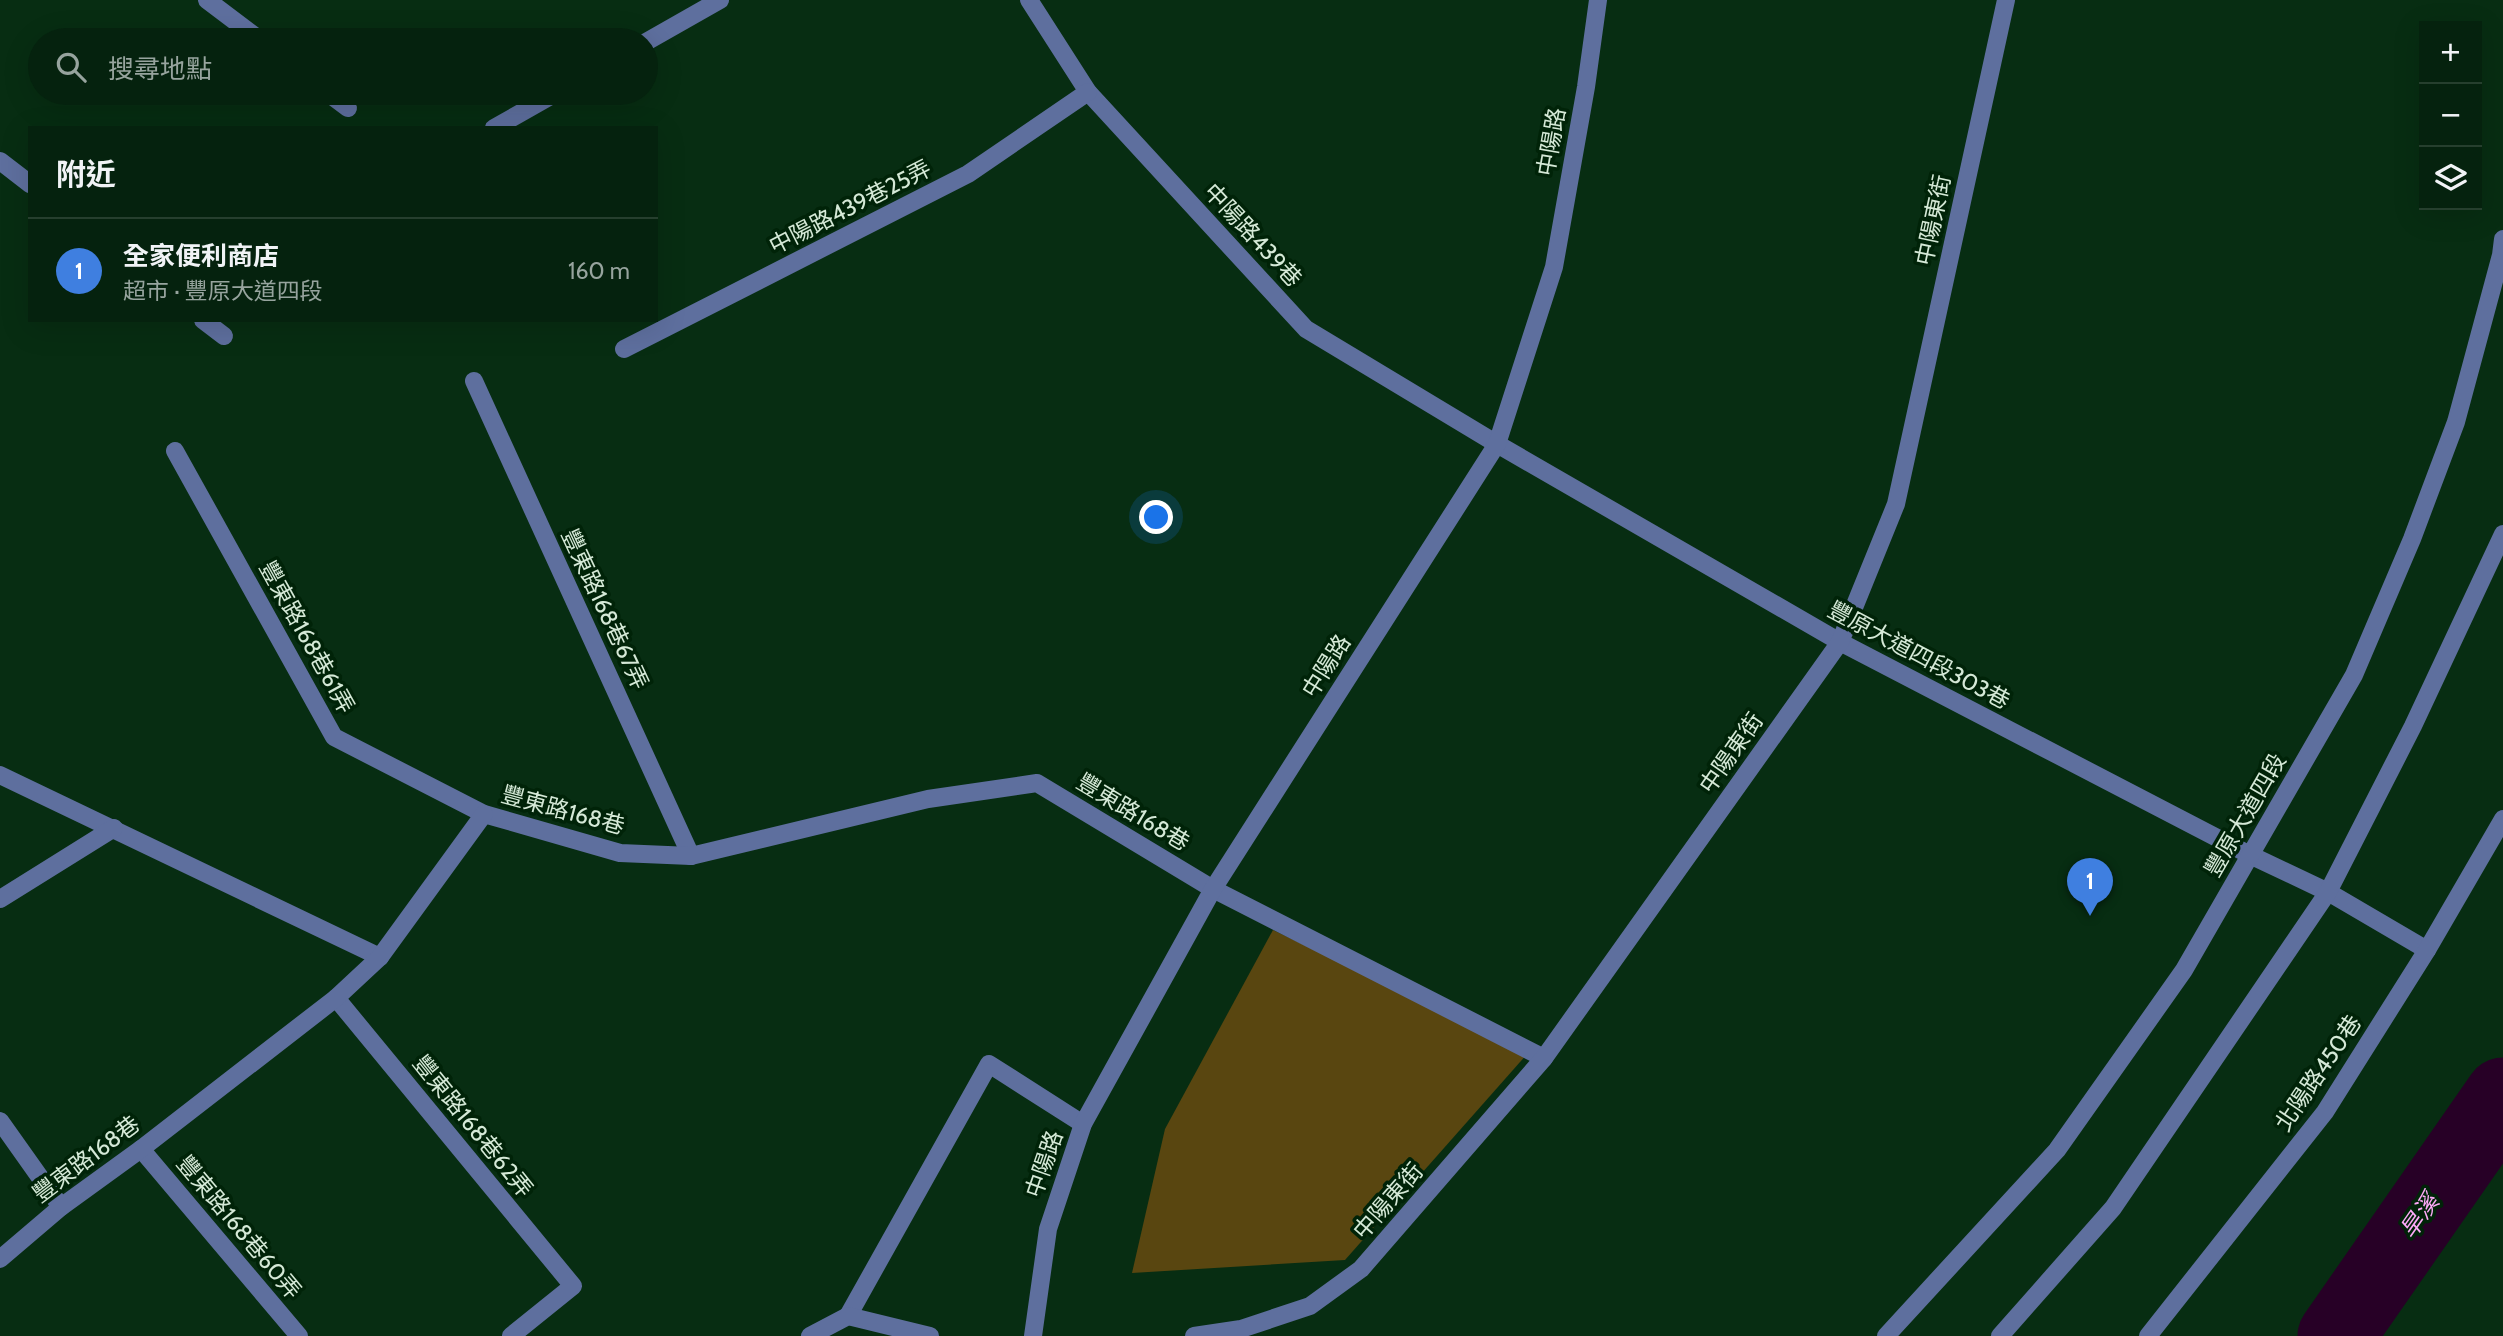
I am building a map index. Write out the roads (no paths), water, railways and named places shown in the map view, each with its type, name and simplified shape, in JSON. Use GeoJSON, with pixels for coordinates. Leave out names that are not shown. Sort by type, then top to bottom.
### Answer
{"type":"FeatureCollection","features":[{"type":"Feature","properties":{"kind":"street"},"geometry":{"type":"LineString","coordinates":[[207,0],[244,28]]}},
{"type":"Feature","properties":{"kind":"street"},"geometry":{"type":"LineString","coordinates":[[658,35],[720,0]]}},
{"type":"Feature","properties":{"kind":"street","name":"中陽路439巷"},"geometry":{"type":"LineString","coordinates":[[1029,0],[1088,92],[1306,329],[1497,443]]}},
{"type":"Feature","properties":{"kind":"street","name":"中陽路"},"geometry":{"type":"LineString","coordinates":[[1033,1336],[1048,1229],[1083,1124],[1213,889],[1497,443],[1554,267],[1586,87],[1598,0]]}},
{"type":"Feature","properties":{"kind":"street","name":"中陽東街"},"geometry":{"type":"LineString","coordinates":[[1195,1336],[1241,1329],[1310,1306],[1361,1269],[1544,1058],[1840,642],[1896,504],[2006,0]]}},
{"type":"Feature","properties":{"kind":"street","name":"中陽路439巷25弄"},"geometry":{"type":"LineString","coordinates":[[624,349],[968,174],[1088,92]]}},
{"type":"Feature","properties":{"kind":"street"},"geometry":{"type":"LineString","coordinates":[[344,105],[348,108]]}},
{"type":"Feature","properties":{"kind":"street"},"geometry":{"type":"LineString","coordinates":[[498,126],[535,105]]}},
{"type":"Feature","properties":{"kind":"street"},"geometry":{"type":"LineString","coordinates":[[0,161],[28,182]]}},
{"type":"Feature","properties":{"kind":"street","name":"豐原大道四段"},"geometry":{"type":"LineString","coordinates":[[1886,1336],[2057,1150],[2183,970],[2354,674],[2412,539],[2456,422],[2503,239]]}},
{"type":"Feature","properties":{"kind":"street"},"geometry":{"type":"LineString","coordinates":[[206,322],[224,337]]}},
{"type":"Feature","properties":{"kind":"street","name":"豐東路168巷67弄"},"geometry":{"type":"LineString","coordinates":[[474,381],[691,856]]}},
{"type":"Feature","properties":{"kind":"street","name":"豐原大道四段303巷"},"geometry":{"type":"LineString","coordinates":[[1497,443],[1840,642],[2250,855],[2328,892],[2427,950]]}},
{"type":"Feature","properties":{"kind":"street","name":"豐東路168巷61弄"},"geometry":{"type":"LineString","coordinates":[[175,451],[334,737],[484,814]]}},
{"type":"Feature","properties":{"kind":"street"},"geometry":{"type":"LineString","coordinates":[[2000,1336],[2113,1208],[2328,892],[2413,726],[2503,534]]}},
{"type":"Feature","properties":{"kind":"street"},"geometry":{"type":"LineString","coordinates":[[0,775],[380,957]]}},
{"type":"Feature","properties":{"kind":"street","name":"豐東路168巷"},"geometry":{"type":"LineString","coordinates":[[0,1259],[61,1207],[141,1149],[336,998],[380,957],[484,814],[620,853],[691,856],[928,799],[1037,783],[1213,889],[1544,1058]]}},
{"type":"Feature","properties":{"kind":"street","name":"北陽路450巷"},"geometry":{"type":"LineString","coordinates":[[2148,1336],[2325,1112],[2427,950],[2503,818]]}},
{"type":"Feature","properties":{"kind":"street"},"geometry":{"type":"LineString","coordinates":[[0,899],[114,828]]}},
{"type":"Feature","properties":{"kind":"street","name":"豐東路168巷62弄"},"geometry":{"type":"LineString","coordinates":[[336,998],[573,1286],[511,1336]]}},
{"type":"Feature","properties":{"kind":"street"},"geometry":{"type":"LineString","coordinates":[[810,1336],[848,1317],[989,1064],[1083,1124]]}},
{"type":"Feature","properties":{"kind":"street"},"geometry":{"type":"LineString","coordinates":[[0,1121],[61,1207]]}},
{"type":"Feature","properties":{"kind":"street","name":"豐東路168巷60弄"},"geometry":{"type":"LineString","coordinates":[[141,1149],[299,1336]]}},
{"type":"Feature","properties":{"kind":"street"},"geometry":{"type":"LineString","coordinates":[[848,1317],[930,1336]]}},
{"type":"Feature","properties":{"kind":"waterway","name":"旱溪"},"geometry":{"type":"LineString","coordinates":[[2336,1336],[2503,1096]]}},
{"type":"Feature","properties":{"kind":"place","name":"全家便利商店"},"geometry":{"type":"Point","coordinates":[2090,916]}}]}
